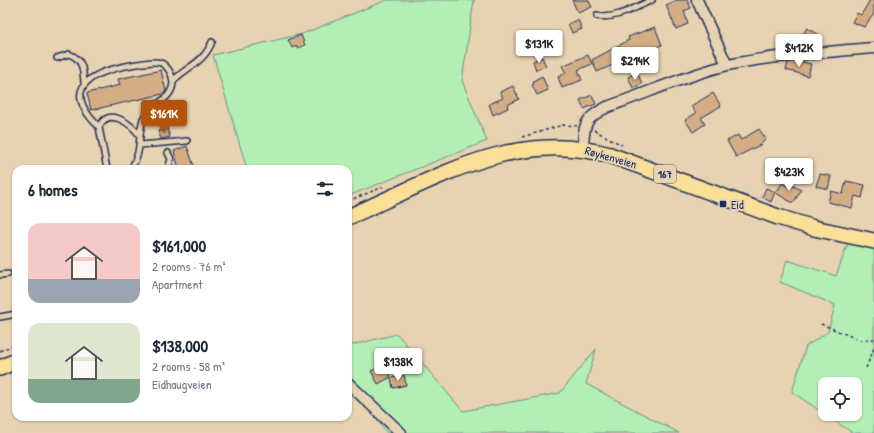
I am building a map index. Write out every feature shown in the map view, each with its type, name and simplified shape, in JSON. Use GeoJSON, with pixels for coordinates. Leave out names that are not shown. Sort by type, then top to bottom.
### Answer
{"type":"FeatureCollection","features":[{"type":"Feature","properties":{"kind":"main road","name":"Røykenveien"},"geometry":{"type":"LineString","coordinates":[[352,214],[452,171],[497,155],[538,147],[583,148],[636,163],[784,219],[814,228],[874,241]]}},
{"type":"Feature","properties":{"kind":"main road"},"geometry":{"type":"LineString","coordinates":[[0,368],[12,363]]}},
{"type":"Feature","properties":{"kind":"street"},"geometry":{"type":"LineString","coordinates":[[697,0],[727,65]]}},
{"type":"Feature","properties":{"kind":"street"},"geometry":{"type":"LineString","coordinates":[[583,148],[584,126],[592,115],[607,107],[727,65],[781,56],[874,48]]}},
{"type":"Feature","properties":{"kind":"street"},"geometry":{"type":"LineString","coordinates":[[352,387],[401,433]]}},
{"type":"Feature","properties":{"kind":"lane"},"geometry":{"type":"LineString","coordinates":[[597,16],[605,18],[616,15],[652,0]]}},
{"type":"Feature","properties":{"kind":"lane"},"geometry":{"type":"LineString","coordinates":[[173,81],[197,64],[209,50],[212,42]]}},
{"type":"Feature","properties":{"kind":"lane"},"geometry":{"type":"LineString","coordinates":[[57,58],[69,54],[76,57],[83,68],[83,106],[91,120],[99,127],[106,165]]}},
{"type":"Feature","properties":{"kind":"lane"},"geometry":{"type":"LineString","coordinates":[[84,83],[102,72],[156,62],[168,68],[173,81],[169,95],[148,110],[144,118],[140,136],[139,153],[133,165]]}},
{"type":"Feature","properties":{"kind":"lane"},"geometry":{"type":"LineString","coordinates":[[99,127],[105,118],[112,117],[129,124],[140,136]]}},
{"type":"Feature","properties":{"kind":"lane"},"geometry":{"type":"LineString","coordinates":[[140,145],[187,141]]}},
{"type":"Feature","properties":{"kind":"lane"},"geometry":{"type":"LineString","coordinates":[[168,153],[171,160],[169,165]]}},
{"type":"Feature","properties":{"kind":"lane"},"geometry":{"type":"LineString","coordinates":[[0,275],[8,274]]}},
{"type":"Feature","properties":{"kind":"lane"},"geometry":{"type":"LineString","coordinates":[[0,317],[12,315]]}},
{"type":"Feature","properties":{"kind":"path"},"geometry":{"type":"LineString","coordinates":[[529,136],[562,125],[584,126]]}},
{"type":"Feature","properties":{"kind":"path"},"geometry":{"type":"LineString","coordinates":[[821,324],[860,340],[874,338]]}},
{"type":"Feature","properties":{"kind":"path"},"geometry":{"type":"LineString","coordinates":[[0,351],[12,346]]}},
{"type":"Feature","properties":{"kind":"path"},"geometry":{"type":"LineString","coordinates":[[866,368],[874,348]]}},
{"type":"Feature","properties":{"kind":"green space"},"geometry":{"type":"Polygon","coordinates":[[[387,0],[474,0],[462,81],[487,141],[352,194],[352,165],[246,165],[213,55],[302,34],[387,0]]]}},
{"type":"Feature","properties":{"kind":"green space"},"geometry":{"type":"Polygon","coordinates":[[[849,240],[874,247],[874,433],[853,433],[835,421],[862,421],[862,377],[818,377],[818,409],[792,392],[806,346],[828,332],[835,305],[780,282],[787,260],[836,276],[849,240]]]}},
{"type":"Feature","properties":{"kind":"green space"},"geometry":{"type":"Polygon","coordinates":[[[397,334],[463,411],[560,393],[596,349],[586,384],[679,433],[387,433],[358,391],[352,389],[352,345],[397,334]]]}},
{"type":"Feature","properties":{"kind":"building"},"geometry":{"type":"Polygon","coordinates":[[[572,0],[588,0],[592,7],[578,13],[572,0]]]}},
{"type":"Feature","properties":{"kind":"building"},"geometry":{"type":"Polygon","coordinates":[[[677,0],[687,0],[691,8],[684,11],[688,24],[676,29],[666,5],[677,0]]]}},
{"type":"Feature","properties":{"kind":"building"},"geometry":{"type":"Polygon","coordinates":[[[870,0],[874,0],[874,14],[864,27],[852,22],[857,13],[861,15],[870,0]]]}},
{"type":"Feature","properties":{"kind":"building"},"geometry":{"type":"Polygon","coordinates":[[[578,20],[582,29],[572,33],[568,24],[578,20]]]}},
{"type":"Feature","properties":{"kind":"building"},"geometry":{"type":"Polygon","coordinates":[[[655,27],[662,45],[651,49],[650,48],[597,72],[592,60],[629,40],[628,37],[655,27]]]}},
{"type":"Feature","properties":{"kind":"building"},"geometry":{"type":"Polygon","coordinates":[[[807,28],[820,36],[815,44],[802,36],[807,28]]]}},
{"type":"Feature","properties":{"kind":"building"},"geometry":{"type":"Polygon","coordinates":[[[301,35],[305,45],[298,48],[297,46],[292,48],[288,40],[301,35]]]}},
{"type":"Feature","properties":{"kind":"building"},"geometry":{"type":"Polygon","coordinates":[[[588,55],[592,64],[578,70],[582,80],[562,88],[558,77],[566,73],[562,66],[588,55]]]}},
{"type":"Feature","properties":{"kind":"building"},"geometry":{"type":"Polygon","coordinates":[[[542,57],[546,66],[536,70],[533,61],[542,57]]]}},
{"type":"Feature","properties":{"kind":"building"},"geometry":{"type":"Polygon","coordinates":[[[798,61],[811,64],[808,76],[786,70],[788,62],[798,61]]]}},
{"type":"Feature","properties":{"kind":"building"},"geometry":{"type":"Polygon","coordinates":[[[161,70],[166,91],[163,94],[91,110],[87,93],[120,85],[118,79],[161,70]]]}},
{"type":"Feature","properties":{"kind":"building"},"geometry":{"type":"Polygon","coordinates":[[[638,74],[642,84],[633,88],[628,77],[638,74]]]}},
{"type":"Feature","properties":{"kind":"building"},"geometry":{"type":"Polygon","coordinates":[[[542,76],[548,90],[537,95],[532,85],[534,84],[533,81],[542,76]]]}},
{"type":"Feature","properties":{"kind":"building"},"geometry":{"type":"Polygon","coordinates":[[[513,86],[519,99],[507,105],[508,108],[493,115],[489,104],[503,98],[500,92],[513,86]]]}},
{"type":"Feature","properties":{"kind":"building"},"geometry":{"type":"Polygon","coordinates":[[[713,93],[721,106],[701,118],[705,124],[693,132],[685,120],[696,113],[691,106],[713,93]]]}},
{"type":"Feature","properties":{"kind":"building"},"geometry":{"type":"Polygon","coordinates":[[[592,95],[596,104],[584,109],[580,100],[592,95]]]}},
{"type":"Feature","properties":{"kind":"building"},"geometry":{"type":"Polygon","coordinates":[[[167,128],[170,137],[161,139],[158,131],[167,128]]]}},
{"type":"Feature","properties":{"kind":"building"},"geometry":{"type":"Polygon","coordinates":[[[759,129],[766,139],[760,145],[736,157],[727,141],[738,135],[741,140],[759,129]]]}},
{"type":"Feature","properties":{"kind":"building"},"geometry":{"type":"Polygon","coordinates":[[[187,146],[194,165],[178,165],[174,151],[187,146]]]}},
{"type":"Feature","properties":{"kind":"building"},"geometry":{"type":"Polygon","coordinates":[[[820,174],[831,176],[828,189],[816,186],[820,174]]]}},
{"type":"Feature","properties":{"kind":"building"},"geometry":{"type":"Polygon","coordinates":[[[846,181],[865,185],[862,198],[855,196],[852,208],[828,202],[831,191],[843,194],[846,181]]]}},
{"type":"Feature","properties":{"kind":"building"},"geometry":{"type":"Polygon","coordinates":[[[782,183],[787,186],[788,183],[801,190],[794,202],[791,202],[776,193],[782,183]]]}},
{"type":"Feature","properties":{"kind":"building"},"geometry":{"type":"Polygon","coordinates":[[[766,188],[775,192],[771,202],[762,197],[766,188]]]}},
{"type":"Feature","properties":{"kind":"building"},"geometry":{"type":"Polygon","coordinates":[[[386,366],[391,377],[378,384],[371,371],[380,367],[381,369],[386,366]]]}},
{"type":"Feature","properties":{"kind":"building"},"geometry":{"type":"Polygon","coordinates":[[[404,375],[406,385],[393,388],[391,378],[404,375]]]}},
{"type":"Feature","properties":{"kind":"place","name":"Eid"},"geometry":{"type":"Point","coordinates":[723,204]}}]}
